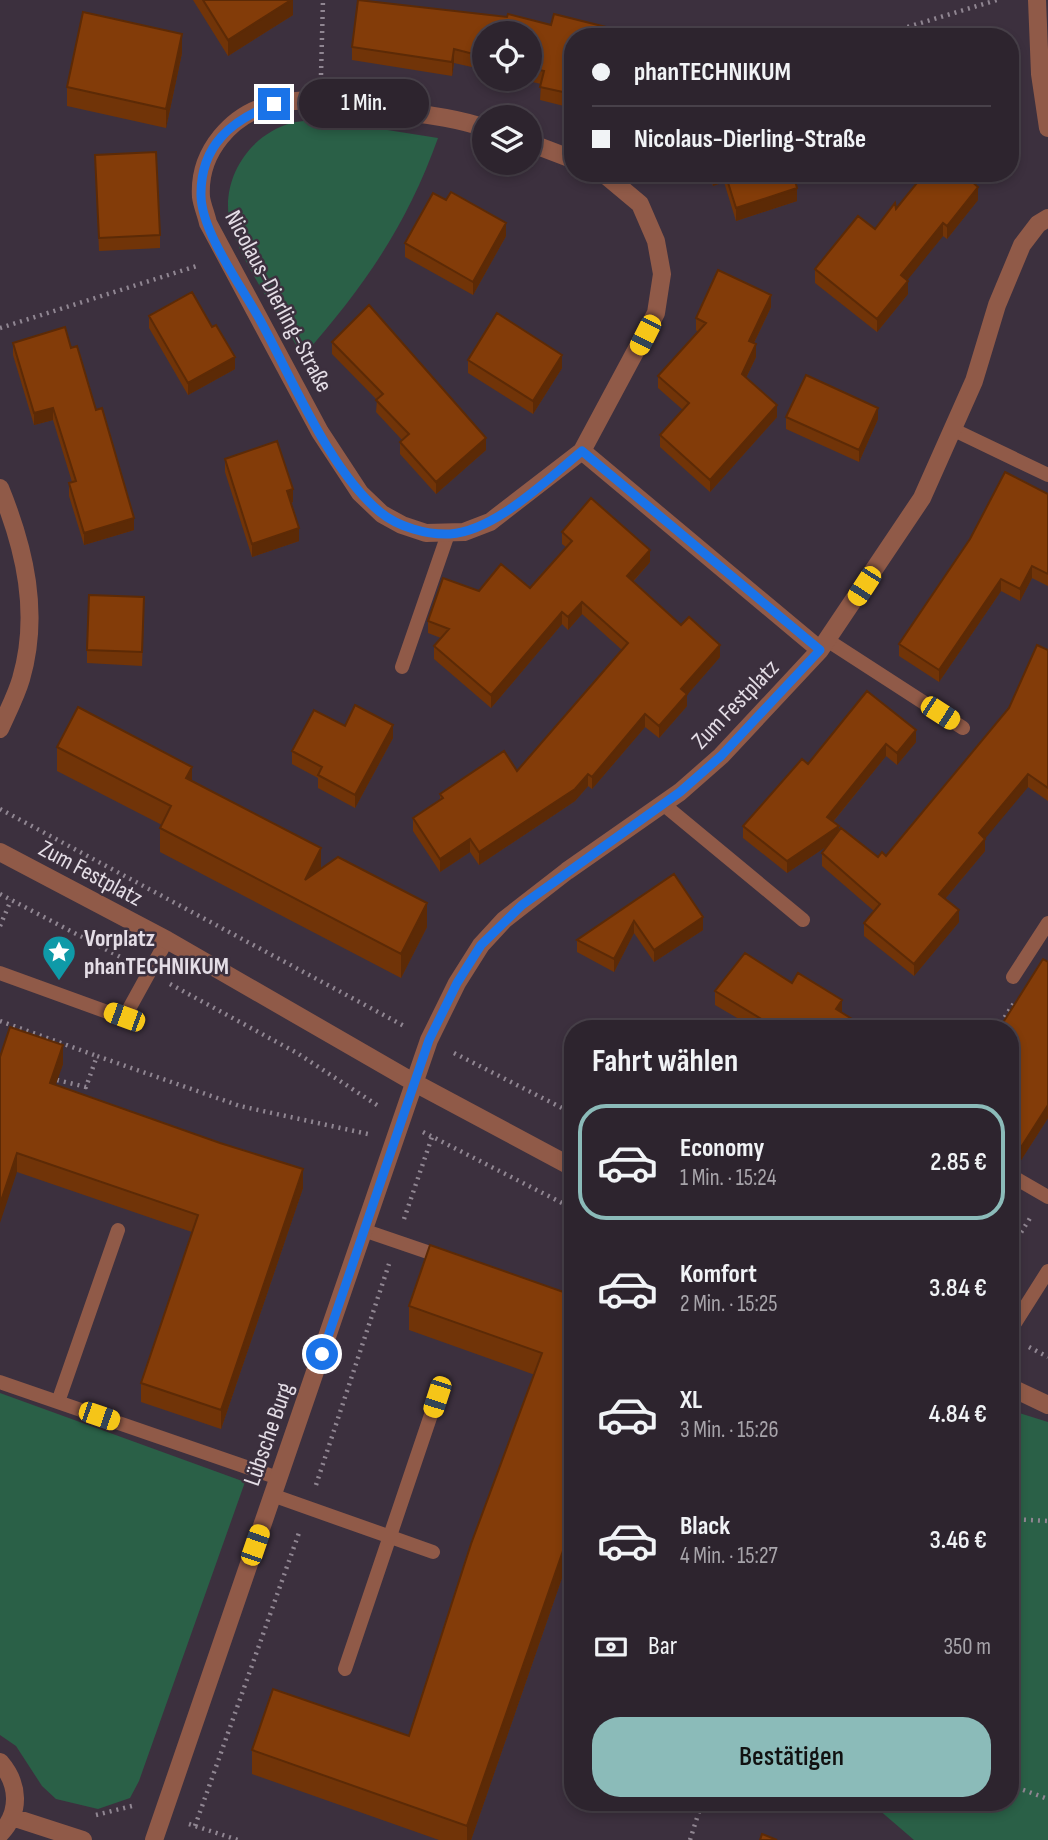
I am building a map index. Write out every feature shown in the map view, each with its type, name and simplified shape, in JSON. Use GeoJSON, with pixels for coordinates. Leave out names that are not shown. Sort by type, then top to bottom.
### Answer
{"type":"FeatureCollection","features":[{"type":"Feature","properties":{"kind":"street"},"geometry":{"type":"LineString","coordinates":[[1037,0],[1040,74],[1048,128]]}},
{"type":"Feature","properties":{"kind":"street","name":"Nicolaus-Dierling-Straße"},"geometry":{"type":"LineString","coordinates":[[472,123],[460,119],[321,101],[274,104],[234,122],[220,137],[210,155],[201,196],[208,222],[225,257],[320,432],[360,493],[382,514],[402,525],[426,533],[448,534],[464,532],[490,522],[582,451],[656,313],[662,274],[656,241],[640,204],[614,182]]}},
{"type":"Feature","properties":{"kind":"street"},"geometry":{"type":"LineString","coordinates":[[542,148],[564,156]]}},
{"type":"Feature","properties":{"kind":"street","name":"Zum Festplatz"},"geometry":{"type":"LineString","coordinates":[[415,1083],[429,1040],[457,983],[481,945],[504,920],[567,871],[663,804],[721,756],[823,645],[922,498],[974,381],[997,305],[1022,245],[1038,224],[1048,218]]}},
{"type":"Feature","properties":{"kind":"street"},"geometry":{"type":"LineString","coordinates":[[582,451],[823,645]]}},
{"type":"Feature","properties":{"kind":"street"},"geometry":{"type":"LineString","coordinates":[[0,488],[19,536],[29,588],[28,639],[21,678],[0,729]]}},
{"type":"Feature","properties":{"kind":"street","name":"Zum Festplatz"},"geometry":{"type":"LineString","coordinates":[[0,852],[167,940],[415,1083],[564,1163]]}},
{"type":"Feature","properties":{"kind":"street","name":"Lübsche Burg"},"geometry":{"type":"LineString","coordinates":[[154,1840],[415,1083]]}},
{"type":"Feature","properties":{"kind":"street"},"geometry":{"type":"LineString","coordinates":[[1019,1391],[1048,1405]]}},
{"type":"Feature","properties":{"kind":"street"},"geometry":{"type":"LineString","coordinates":[[0,1762],[15,1786],[16,1802],[12,1817],[0,1834]]}},
{"type":"Feature","properties":{"kind":"street"},"geometry":{"type":"LineString","coordinates":[[12,1817],[83,1840]]}},
{"type":"Feature","properties":{"kind":"lane"},"geometry":{"type":"LineString","coordinates":[[952,429],[1048,475]]}},
{"type":"Feature","properties":{"kind":"lane"},"geometry":{"type":"LineString","coordinates":[[402,667],[448,534]]}},
{"type":"Feature","properties":{"kind":"lane"},"geometry":{"type":"LineString","coordinates":[[823,645],[963,728]]}},
{"type":"Feature","properties":{"kind":"lane"},"geometry":{"type":"LineString","coordinates":[[663,804],[803,920]]}},
{"type":"Feature","properties":{"kind":"lane"},"geometry":{"type":"LineString","coordinates":[[1013,977],[1047,926]]}},
{"type":"Feature","properties":{"kind":"lane"},"geometry":{"type":"LineString","coordinates":[[0,972],[124,1017],[167,940]]}},
{"type":"Feature","properties":{"kind":"lane"},"geometry":{"type":"LineString","coordinates":[[1019,1180],[1046,1196]]}},
{"type":"Feature","properties":{"kind":"lane"},"geometry":{"type":"LineString","coordinates":[[58,1402],[118,1230]]}},
{"type":"Feature","properties":{"kind":"lane"},"geometry":{"type":"LineString","coordinates":[[366,1231],[459,1263]]}},
{"type":"Feature","properties":{"kind":"lane"},"geometry":{"type":"LineString","coordinates":[[1019,1317],[1048,1271]]}},
{"type":"Feature","properties":{"kind":"lane"},"geometry":{"type":"LineString","coordinates":[[0,1382],[278,1478]]}},
{"type":"Feature","properties":{"kind":"lane"},"geometry":{"type":"LineString","coordinates":[[345,1669],[437,1397]]}},
{"type":"Feature","properties":{"kind":"lane"},"geometry":{"type":"LineString","coordinates":[[272,1495],[433,1552]]}},
{"type":"Feature","properties":{"kind":"path"},"geometry":{"type":"LineString","coordinates":[[321,101],[323,0]]}},
{"type":"Feature","properties":{"kind":"path"},"geometry":{"type":"LineString","coordinates":[[904,28],[997,0]]}},
{"type":"Feature","properties":{"kind":"path"},"geometry":{"type":"LineString","coordinates":[[0,328],[225,257]]}},
{"type":"Feature","properties":{"kind":"path"},"geometry":{"type":"LineString","coordinates":[[0,809],[429,1040],[564,1109]]}},
{"type":"Feature","properties":{"kind":"path"},"geometry":{"type":"LineString","coordinates":[[0,894],[297,1053],[403,1122],[564,1204]]}},
{"type":"Feature","properties":{"kind":"path"},"geometry":{"type":"LineString","coordinates":[[0,926],[11,900]]}},
{"type":"Feature","properties":{"kind":"path"},"geometry":{"type":"LineString","coordinates":[[0,1021],[240,1106],[375,1135]]}},
{"type":"Feature","properties":{"kind":"path"},"geometry":{"type":"LineString","coordinates":[[57,1080],[86,1087],[96,1056]]}},
{"type":"Feature","properties":{"kind":"path"},"geometry":{"type":"LineString","coordinates":[[1019,1236],[1046,1196]]}},
{"type":"Feature","properties":{"kind":"path"},"geometry":{"type":"LineString","coordinates":[[1019,1519],[1048,1521]]}},
{"type":"Feature","properties":{"kind":"path"},"geometry":{"type":"LineString","coordinates":[[1019,1788],[1048,1799]]}},
{"type":"Feature","properties":{"kind":"path"},"geometry":{"type":"LineString","coordinates":[[84,1814],[109,1814],[132,1806]]}},
{"type":"Feature","properties":{"kind":"path"},"geometry":{"type":"LineString","coordinates":[[690,1840],[699,1811]]}},
{"type":"Feature","properties":{"kind":"green space"},"geometry":{"type":"Polygon","coordinates":[[[324,120],[438,138],[412,199],[382,254],[303,356],[242,254],[230,223],[229,191],[241,161],[263,137],[292,123],[324,120]]]}},
{"type":"Feature","properties":{"kind":"green space"},"geometry":{"type":"Polygon","coordinates":[[[0,1393],[245,1482],[139,1781],[130,1798],[98,1809],[56,1799],[42,1786],[16,1746],[0,1735],[0,1393]]]}},
{"type":"Feature","properties":{"kind":"green space"},"geometry":{"type":"Polygon","coordinates":[[[1019,1413],[1048,1422],[1048,1840],[914,1840],[880,1811],[1019,1811],[1019,1413]]]}},
{"type":"Feature","properties":{"kind":"building"},"geometry":{"type":"Polygon","coordinates":[[[203,0],[291,0],[228,40],[203,0]]]}},
{"type":"Feature","properties":{"kind":"building"},"geometry":{"type":"Polygon","coordinates":[[[358,0],[507,17],[508,14],[535,21],[472,21],[472,54],[454,49],[452,62],[352,47],[358,0]]]}},
{"type":"Feature","properties":{"kind":"building"},"geometry":{"type":"Polygon","coordinates":[[[83,12],[182,34],[166,109],[67,87],[83,12]]]}},
{"type":"Feature","properties":{"kind":"building"},"geometry":{"type":"Polygon","coordinates":[[[554,14],[610,28],[564,28],[564,92],[542,87],[542,23],[551,25],[554,14]]]}},
{"type":"Feature","properties":{"kind":"building"},"geometry":{"type":"Polygon","coordinates":[[[156,152],[160,235],[99,238],[95,155],[156,152]]]}},
{"type":"Feature","properties":{"kind":"building"},"geometry":{"type":"Polygon","coordinates":[[[728,182],[795,182],[797,188],[736,208],[728,182]]]}},
{"type":"Feature","properties":{"kind":"building"},"geometry":{"type":"Polygon","coordinates":[[[918,182],[972,182],[978,187],[947,226],[943,223],[901,275],[908,281],[877,319],[815,269],[858,216],[875,229],[895,203],[896,209],[918,182]]]}},
{"type":"Feature","properties":{"kind":"building"},"geometry":{"type":"Polygon","coordinates":[[[451,192],[506,223],[473,282],[405,243],[433,193],[446,200],[451,192]]]}},
{"type":"Feature","properties":{"kind":"building"},"geometry":{"type":"Polygon","coordinates":[[[718,270],[771,295],[749,341],[756,344],[742,374],[777,405],[710,480],[660,435],[689,403],[658,376],[706,323],[696,318],[718,270]]]}},
{"type":"Feature","properties":{"kind":"building"},"geometry":{"type":"Polygon","coordinates":[[[192,292],[212,327],[216,325],[235,357],[188,383],[149,316],[192,292]]]}},
{"type":"Feature","properties":{"kind":"building"},"geometry":{"type":"Polygon","coordinates":[[[369,305],[486,438],[436,482],[400,442],[409,434],[376,400],[383,394],[332,342],[369,305]]]}},
{"type":"Feature","properties":{"kind":"building"},"geometry":{"type":"Polygon","coordinates":[[[497,313],[562,355],[533,401],[468,360],[497,313]]]}},
{"type":"Feature","properties":{"kind":"building"},"geometry":{"type":"Polygon","coordinates":[[[65,327],[71,348],[77,346],[96,410],[102,408],[134,518],[84,533],[69,483],[76,481],[53,408],[34,413],[13,343],[65,327]]]}},
{"type":"Feature","properties":{"kind":"building"},"geometry":{"type":"Polygon","coordinates":[[[806,375],[878,408],[859,450],[786,417],[806,375]]]}},
{"type":"Feature","properties":{"kind":"building"},"geometry":{"type":"Polygon","coordinates":[[[277,441],[293,489],[287,491],[299,528],[252,544],[225,459],[277,441]]]}},
{"type":"Feature","properties":{"kind":"building"},"geometry":{"type":"Polygon","coordinates":[[[1005,472],[1048,494],[1048,574],[1032,566],[1020,589],[1001,579],[939,670],[899,644],[970,539],[1005,472]]]}},
{"type":"Feature","properties":{"kind":"building"},"geometry":{"type":"Polygon","coordinates":[[[591,498],[650,550],[627,576],[681,625],[689,617],[720,645],[681,689],[687,694],[659,726],[645,714],[592,777],[588,774],[575,789],[479,852],[470,839],[440,859],[413,818],[443,798],[440,794],[504,751],[517,771],[628,643],[582,602],[568,617],[562,612],[491,695],[434,646],[449,629],[428,621],[443,578],[479,591],[501,564],[530,588],[572,541],[562,532],[591,498]]]}},
{"type":"Feature","properties":{"kind":"building"},"geometry":{"type":"Polygon","coordinates":[[[89,595],[144,597],[142,652],[87,650],[89,595]]]}},
{"type":"Feature","properties":{"kind":"building"},"geometry":{"type":"Polygon","coordinates":[[[1037,645],[1048,650],[1048,788],[1028,774],[979,833],[985,839],[939,894],[959,910],[914,964],[864,923],[880,904],[822,853],[841,828],[878,857],[882,852],[886,856],[1009,708],[1037,645]]]}},
{"type":"Feature","properties":{"kind":"building"},"geometry":{"type":"Polygon","coordinates":[[[867,691],[916,730],[897,753],[886,744],[827,817],[839,826],[787,861],[743,826],[802,759],[808,764],[867,691]]]}},
{"type":"Feature","properties":{"kind":"building"},"geometry":{"type":"Polygon","coordinates":[[[355,705],[393,725],[355,795],[318,775],[322,767],[292,751],[314,710],[345,726],[355,705]]]}},
{"type":"Feature","properties":{"kind":"building"},"geometry":{"type":"Polygon","coordinates":[[[78,707],[192,767],[186,778],[321,848],[305,880],[338,857],[427,903],[401,954],[160,828],[171,806],[57,747],[78,707]]]}},
{"type":"Feature","properties":{"kind":"building"},"geometry":{"type":"Polygon","coordinates":[[[674,874],[703,917],[654,950],[634,921],[614,959],[577,940],[674,874]]]}},
{"type":"Feature","properties":{"kind":"building"},"geometry":{"type":"Polygon","coordinates":[[[745,953],[792,983],[798,973],[842,1000],[836,1009],[854,1020],[763,1020],[715,991],[745,953]]]}},
{"type":"Feature","properties":{"kind":"building"},"geometry":{"type":"Polygon","coordinates":[[[1043,959],[1048,962],[1048,1105],[1019,1150],[1019,1020],[1005,1020],[1043,959]]]}},
{"type":"Feature","properties":{"kind":"building"},"geometry":{"type":"Polygon","coordinates":[[[10,1027],[63,1045],[50,1083],[303,1169],[221,1410],[141,1383],[198,1215],[17,1153],[0,1204],[0,1057],[10,1027]]]}},
{"type":"Feature","properties":{"kind":"building"},"geometry":{"type":"Polygon","coordinates":[[[430,1245],[564,1292],[564,1548],[467,1826],[252,1750],[273,1689],[409,1736],[471,1544],[542,1353],[409,1306],[430,1245]]]}},
{"type":"Feature","properties":{"kind":"building"},"geometry":{"type":"Polygon","coordinates":[[[762,1834],[777,1840],[760,1840],[762,1834]]]}},
{"type":"Feature","properties":{"kind":"place","name":"Vorplatz phanTECHNIKUM"},"geometry":{"type":"Point","coordinates":[59,982]}},
{"type":"Feature","properties":{"kind":"route"},"geometry":{"type":"LineString","coordinates":[[274,104],[234,122],[220,137],[210,155],[201,196],[208,222],[225,257],[320,432],[360,493],[382,514],[402,525],[426,533],[464,532],[490,522],[582,451],[820,650],[721,756],[680,792],[522,905],[481,945],[457,983],[429,1040],[322,1354]]}}]}
